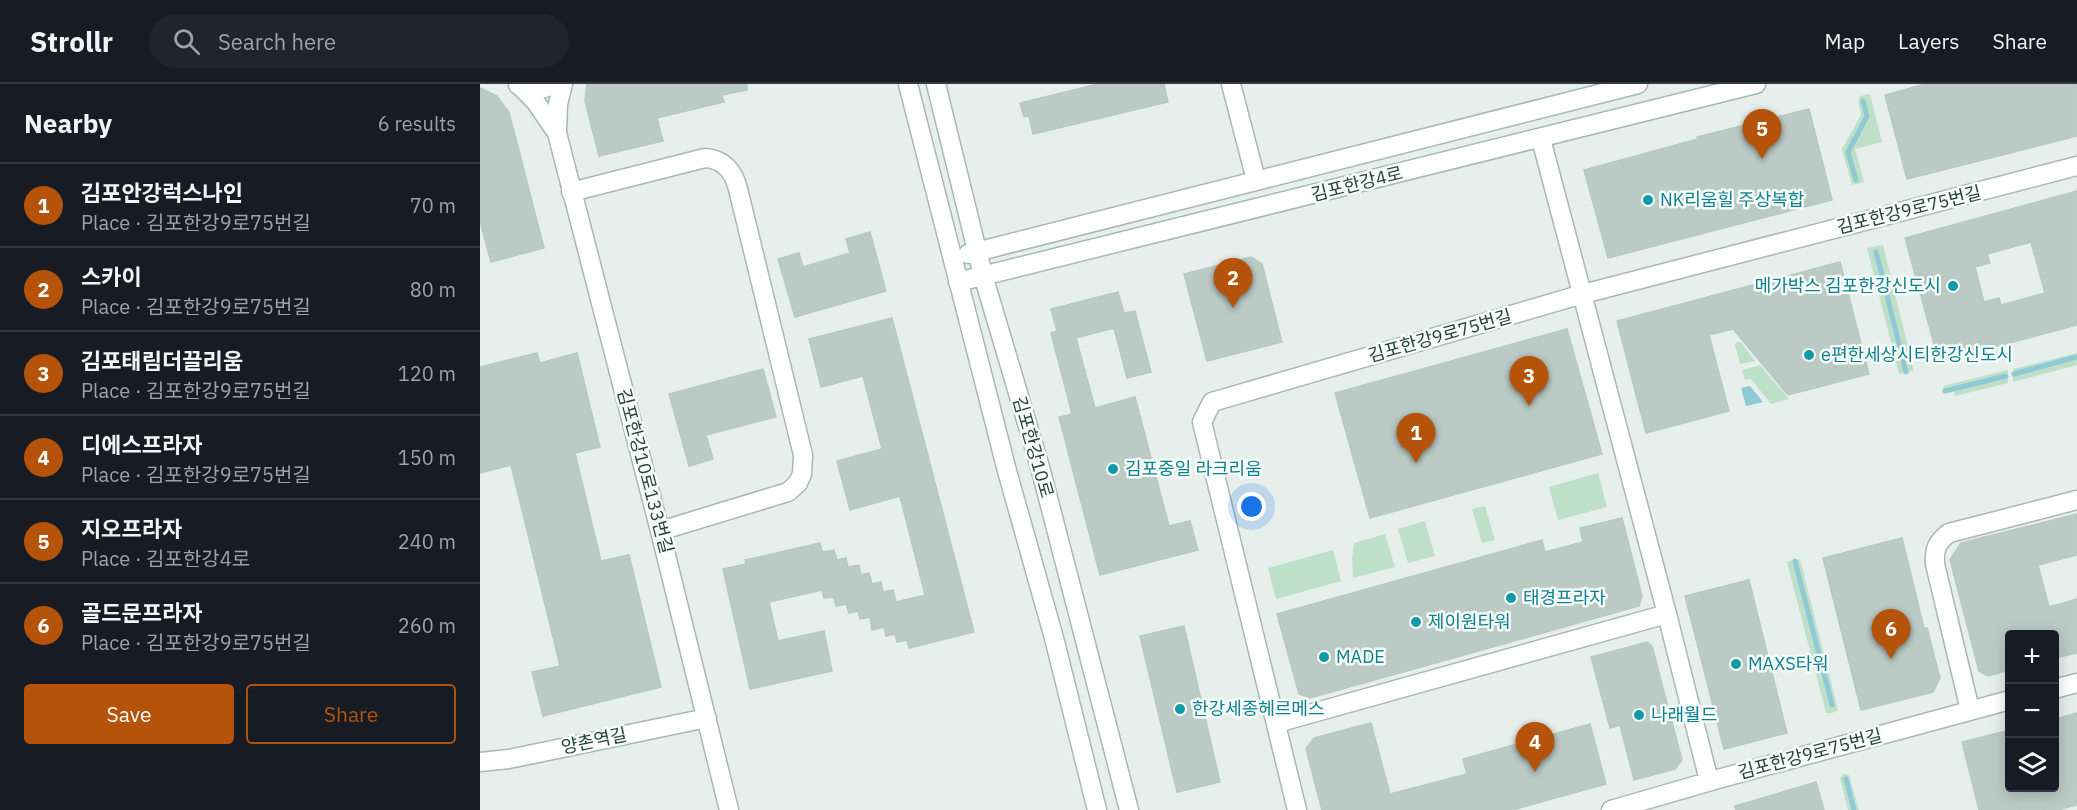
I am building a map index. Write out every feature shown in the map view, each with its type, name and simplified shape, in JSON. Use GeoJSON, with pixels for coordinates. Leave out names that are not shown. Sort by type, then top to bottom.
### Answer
{"type":"FeatureCollection","features":[{"type":"Feature","properties":{"kind":"street"},"geometry":{"type":"LineString","coordinates":[[518,85],[525,89],[538,90],[553,84]]}},
{"type":"Feature","properties":{"kind":"street"},"geometry":{"type":"LineString","coordinates":[[557,133],[558,104],[563,84]]}},
{"type":"Feature","properties":{"kind":"street","name":"김포한강10로"},"geometry":{"type":"LineString","coordinates":[[908,84],[1097,810]]}},
{"type":"Feature","properties":{"kind":"street","name":"김포한강10로"},"geometry":{"type":"LineString","coordinates":[[936,84],[983,275],[1040,467],[1129,810]]}},
{"type":"Feature","properties":{"kind":"street"},"geometry":{"type":"LineString","coordinates":[[1231,84],[1256,180]]}},
{"type":"Feature","properties":{"kind":"street","name":"김포한강4로"},"geometry":{"type":"LineString","coordinates":[[952,258],[1638,84]]}},
{"type":"Feature","properties":{"kind":"street","name":"김포한강4로"},"geometry":{"type":"LineString","coordinates":[[958,282],[1756,84]]}},
{"type":"Feature","properties":{"kind":"street"},"geometry":{"type":"LineString","coordinates":[[518,85],[541,108],[557,133]]}},
{"type":"Feature","properties":{"kind":"street","name":"김포한강10로133번길"},"geometry":{"type":"LineString","coordinates":[[557,133],[660,531],[729,810]]}},
{"type":"Feature","properties":{"kind":"street"},"geometry":{"type":"LineString","coordinates":[[1540,139],[1583,294],[1709,781]]}},
{"type":"Feature","properties":{"kind":"street"},"geometry":{"type":"LineString","coordinates":[[572,192],[705,158],[712,158],[726,166],[736,179],[804,465],[798,483],[780,496],[660,531]]}},
{"type":"Feature","properties":{"kind":"street","name":"김포한강9로75번길"},"geometry":{"type":"LineString","coordinates":[[1297,810],[1202,422],[1212,402],[1583,294],[2077,166]]}},
{"type":"Feature","properties":{"kind":"street"},"geometry":{"type":"LineString","coordinates":[[1970,710],[1935,564],[1934,550],[1940,540],[1949,533],[2077,500]]}},
{"type":"Feature","properties":{"kind":"street"},"geometry":{"type":"LineString","coordinates":[[1277,723],[1667,614]]}},
{"type":"Feature","properties":{"kind":"street"},"geometry":{"type":"LineString","coordinates":[[2059,688],[2077,683]]}},
{"type":"Feature","properties":{"kind":"street","name":"김포한강9로75번길"},"geometry":{"type":"LineString","coordinates":[[1611,810],[1709,781],[2005,701]]}},
{"type":"Feature","properties":{"kind":"street","name":"양촌역길"},"geometry":{"type":"LineString","coordinates":[[480,762],[508,759],[707,718]]}},
{"type":"Feature","properties":{"kind":"green space"},"geometry":{"type":"Polygon","coordinates":[[[1870,94],[1882,142],[1855,149],[1864,182],[1852,185],[1842,149],[1861,115],[1858,100],[1860,96],[1870,94]]]}},
{"type":"Feature","properties":{"kind":"green space"},"geometry":{"type":"Polygon","coordinates":[[[1883,245],[1914,371],[1908,372],[1877,251],[1875,251],[1905,373],[1899,374],[1867,248],[1883,245]]]}},
{"type":"Feature","properties":{"kind":"green space"},"geometry":{"type":"Polygon","coordinates":[[[1741,342],[1755,361],[1740,364],[1735,345],[1741,342]]]}},
{"type":"Feature","properties":{"kind":"green space"},"geometry":{"type":"Polygon","coordinates":[[[2077,353],[2077,357],[2013,373],[2013,369],[2077,353]]]}},
{"type":"Feature","properties":{"kind":"green space"},"geometry":{"type":"Polygon","coordinates":[[[2077,359],[2077,365],[2013,382],[2013,376],[2077,359]]]}},
{"type":"Feature","properties":{"kind":"green space"},"geometry":{"type":"Polygon","coordinates":[[[1760,365],[1789,399],[1771,404],[1751,379],[1745,380],[1742,370],[1760,365]]]}},
{"type":"Feature","properties":{"kind":"green space"},"geometry":{"type":"Polygon","coordinates":[[[2008,370],[2008,374],[1944,390],[1943,386],[2008,370]]]}},
{"type":"Feature","properties":{"kind":"green space"},"geometry":{"type":"Polygon","coordinates":[[[2008,377],[2008,383],[1955,396],[1954,391],[2008,377]]]}},
{"type":"Feature","properties":{"kind":"green space"},"geometry":{"type":"Polygon","coordinates":[[[1598,473],[1607,507],[1558,520],[1549,487],[1598,473]]]}},
{"type":"Feature","properties":{"kind":"green space"},"geometry":{"type":"Polygon","coordinates":[[[1485,506],[1495,540],[1482,543],[1472,509],[1485,506]]]}},
{"type":"Feature","properties":{"kind":"green space"},"geometry":{"type":"Polygon","coordinates":[[[1425,521],[1435,556],[1408,563],[1398,529],[1425,521]]]}},
{"type":"Feature","properties":{"kind":"green space"},"geometry":{"type":"Polygon","coordinates":[[[1385,534],[1395,567],[1353,578],[1354,543],[1385,534]]]}},
{"type":"Feature","properties":{"kind":"green space"},"geometry":{"type":"Polygon","coordinates":[[[1333,550],[1341,581],[1276,599],[1268,568],[1333,550]]]}},
{"type":"Feature","properties":{"kind":"green space"},"geometry":{"type":"Polygon","coordinates":[[[1800,559],[1838,710],[1832,713],[1826,713],[1787,562],[1793,560],[1832,705],[1795,560],[1800,559]]]}},
{"type":"Feature","properties":{"kind":"green space"},"geometry":{"type":"Polygon","coordinates":[[[1844,774],[1849,775],[1859,810],[1855,810],[1847,779],[1845,780],[1853,810],[1848,810],[1840,778],[1844,774]]]}},
{"type":"Feature","properties":{"kind":"water"},"geometry":{"type":"Polygon","coordinates":[[[1750,386],[1763,402],[1746,406],[1741,388],[1750,386]]]}},
{"type":"Feature","properties":{"kind":"building"},"geometry":{"type":"Polygon","coordinates":[[[587,84],[747,84],[747,90],[722,95],[724,102],[657,118],[663,141],[599,156],[585,101],[587,84]]]}},
{"type":"Feature","properties":{"kind":"building"},"geometry":{"type":"Polygon","coordinates":[[[1098,84],[1164,84],[1168,102],[1033,134],[1029,116],[1024,117],[1020,103],[1098,84]]]}},
{"type":"Feature","properties":{"kind":"building"},"geometry":{"type":"Polygon","coordinates":[[[1925,84],[2077,84],[2077,136],[1907,179],[1885,95],[1925,84]]]}},
{"type":"Feature","properties":{"kind":"building"},"geometry":{"type":"Polygon","coordinates":[[[480,88],[497,96],[509,112],[544,248],[491,262],[480,221],[480,88]]]}},
{"type":"Feature","properties":{"kind":"building"},"geometry":{"type":"Polygon","coordinates":[[[1809,109],[1832,200],[1608,258],[1584,170],[1698,139],[1697,137],[1809,109]]]}},
{"type":"Feature","properties":{"kind":"building"},"geometry":{"type":"Polygon","coordinates":[[[2077,191],[2077,325],[1939,362],[1905,238],[2077,191]],[[2031,242],[1987,254],[1990,263],[1975,267],[1984,302],[1999,298],[2001,305],[2045,293],[2031,242]]]}},
{"type":"Feature","properties":{"kind":"building"},"geometry":{"type":"Polygon","coordinates":[[[870,232],[886,291],[795,317],[778,259],[799,253],[803,267],[850,253],[846,239],[870,232]]]}},
{"type":"Feature","properties":{"kind":"building"},"geometry":{"type":"Polygon","coordinates":[[[1251,257],[1262,264],[1282,342],[1207,361],[1184,274],[1251,257]]]}},
{"type":"Feature","properties":{"kind":"building","name":"e편한세상시티한강신도시"},"geometry":{"type":"Polygon","coordinates":[[[1840,262],[1869,374],[1788,395],[1733,329],[1709,335],[1729,411],[1646,433],[1617,321],[1840,262]]]}},
{"type":"Feature","properties":{"kind":"building","name":"김포중일 라크리움"},"geometry":{"type":"Polygon","coordinates":[[[1118,292],[1124,313],[1135,311],[1151,372],[1127,378],[1114,328],[1076,338],[1095,408],[1135,397],[1169,526],[1190,521],[1198,550],[1100,575],[1059,417],[1072,414],[1051,333],[1057,331],[1051,309],[1118,292]]]}},
{"type":"Feature","properties":{"kind":"building"},"geometry":{"type":"Polygon","coordinates":[[[892,318],[974,632],[909,648],[907,640],[897,642],[895,634],[886,636],[884,627],[872,630],[870,617],[860,619],[858,611],[849,613],[846,604],[836,606],[834,597],[824,598],[822,590],[769,602],[778,641],[824,631],[832,671],[750,689],[723,569],[746,564],[745,560],[820,543],[822,552],[834,550],[837,560],[846,558],[848,567],[859,565],[861,575],[869,573],[872,584],[881,582],[883,592],[893,590],[896,602],[925,595],[900,496],[850,510],[837,461],[882,449],[863,376],[821,387],[809,339],[892,318]]]}},
{"type":"Feature","properties":{"kind":"building"},"geometry":{"type":"Polygon","coordinates":[[[1567,329],[1602,454],[1370,518],[1335,393],[1567,329]]]}},
{"type":"Feature","properties":{"kind":"building"},"geometry":{"type":"Polygon","coordinates":[[[537,353],[540,363],[577,353],[600,447],[575,453],[601,561],[629,555],[661,687],[543,716],[532,672],[560,666],[511,465],[480,473],[480,367],[537,353]]]}},
{"type":"Feature","properties":{"kind":"building"},"geometry":{"type":"Polygon","coordinates":[[[763,369],[776,417],[706,435],[713,459],[689,466],[669,394],[763,369]]]}},
{"type":"Feature","properties":{"kind":"building"},"geometry":{"type":"Polygon","coordinates":[[[2077,514],[2077,555],[2038,565],[2049,607],[2077,599],[2077,653],[2059,657],[2059,630],[2005,630],[2005,671],[1988,676],[1979,671],[1950,560],[1961,543],[2077,514]]]}},
{"type":"Feature","properties":{"kind":"building"},"geometry":{"type":"Polygon","coordinates":[[[1622,518],[1642,596],[1639,606],[1310,698],[1299,694],[1277,614],[1542,540],[1545,552],[1583,542],[1580,528],[1622,518]]]}},
{"type":"Feature","properties":{"kind":"building"},"geometry":{"type":"Polygon","coordinates":[[[1902,538],[1924,628],[1927,628],[1940,678],[1933,692],[1861,710],[1823,558],[1902,538]]]}},
{"type":"Feature","properties":{"kind":"building","name":"MAXS타워"},"geometry":{"type":"Polygon","coordinates":[[[1749,580],[1787,733],[1724,749],[1685,596],[1749,580]]]}},
{"type":"Feature","properties":{"kind":"building","name":"한강세종헤르메스"},"geometry":{"type":"Polygon","coordinates":[[[1184,626],[1220,782],[1177,792],[1140,636],[1184,626]]]}},
{"type":"Feature","properties":{"kind":"building","name":"나래월드"},"geometry":{"type":"Polygon","coordinates":[[[1647,642],[1652,646],[1682,760],[1675,769],[1634,780],[1620,725],[1610,728],[1591,657],[1647,642]]]}},
{"type":"Feature","properties":{"kind":"building"},"geometry":{"type":"Polygon","coordinates":[[[2077,713],[2077,805],[2057,810],[1979,810],[1962,742],[2005,731],[2005,792],[2059,792],[2059,718],[2077,713]]]}},
{"type":"Feature","properties":{"kind":"building"},"geometry":{"type":"Polygon","coordinates":[[[1371,723],[1390,794],[1467,774],[1463,759],[1590,724],[1606,784],[1512,810],[1322,810],[1306,749],[1314,738],[1371,723]]]}},
{"type":"Feature","properties":{"kind":"building"},"geometry":{"type":"Polygon","coordinates":[[[1816,782],[1824,810],[1736,810],[1735,806],[1816,782]]]}},
{"type":"Feature","properties":{"kind":"waterway"},"geometry":{"type":"LineString","coordinates":[[1856,180],[1848,152],[1867,116],[1863,101]]}},
{"type":"Feature","properties":{"kind":"waterway"},"geometry":{"type":"LineString","coordinates":[[1876,252],[1885,287]]}},
{"type":"Feature","properties":{"kind":"waterway"},"geometry":{"type":"LineString","coordinates":[[1887,296],[1906,372]]}},
{"type":"Feature","properties":{"kind":"waterway"},"geometry":{"type":"LineString","coordinates":[[2014,374],[2077,357]]}},
{"type":"Feature","properties":{"kind":"waterway"},"geometry":{"type":"LineString","coordinates":[[1945,391],[2006,376]]}},
{"type":"Feature","properties":{"kind":"waterway"},"geometry":{"type":"LineString","coordinates":[[1795,561],[1832,705]]}},
{"type":"Feature","properties":{"kind":"waterway"},"geometry":{"type":"LineString","coordinates":[[1846,779],[1854,810]]}},
{"type":"Feature","properties":{"kind":"place","name":"지오프라자"},"geometry":{"type":"Point","coordinates":[1762,159]}},
{"type":"Feature","properties":{"kind":"place","name":"NK리움힐 주상복합"},"geometry":{"type":"Point","coordinates":[1648,200]}},
{"type":"Feature","properties":{"kind":"place","name":"메가박스 김포한강신도시"},"geometry":{"type":"Point","coordinates":[1953,286]}},
{"type":"Feature","properties":{"kind":"place","name":"스카이"},"geometry":{"type":"Point","coordinates":[1233,308]}},
{"type":"Feature","properties":{"kind":"place","name":"e편한세상시티한강신도시"},"geometry":{"type":"Point","coordinates":[1809,355]}},
{"type":"Feature","properties":{"kind":"place","name":"김포태림더끌리움"},"geometry":{"type":"Point","coordinates":[1529,406]}},
{"type":"Feature","properties":{"kind":"place","name":"김포안강럭스나인"},"geometry":{"type":"Point","coordinates":[1416,463]}},
{"type":"Feature","properties":{"kind":"place","name":"김포중일 라크리움"},"geometry":{"type":"Point","coordinates":[1113,469]}},
{"type":"Feature","properties":{"kind":"place","name":"태경프라자"},"geometry":{"type":"Point","coordinates":[1511,598]}},
{"type":"Feature","properties":{"kind":"place","name":"제이원타워"},"geometry":{"type":"Point","coordinates":[1416,622]}},
{"type":"Feature","properties":{"kind":"place","name":"MADE"},"geometry":{"type":"Point","coordinates":[1324,657]}},
{"type":"Feature","properties":{"kind":"place","name":"골드문프라자"},"geometry":{"type":"Point","coordinates":[1891,659]}},
{"type":"Feature","properties":{"kind":"place","name":"MAXS타워"},"geometry":{"type":"Point","coordinates":[1736,664]}},
{"type":"Feature","properties":{"kind":"place","name":"한강세종헤르메스"},"geometry":{"type":"Point","coordinates":[1180,709]}},
{"type":"Feature","properties":{"kind":"place","name":"나래월드"},"geometry":{"type":"Point","coordinates":[1639,715]}},
{"type":"Feature","properties":{"kind":"place","name":"디에스프라자"},"geometry":{"type":"Point","coordinates":[1535,772]}}]}
